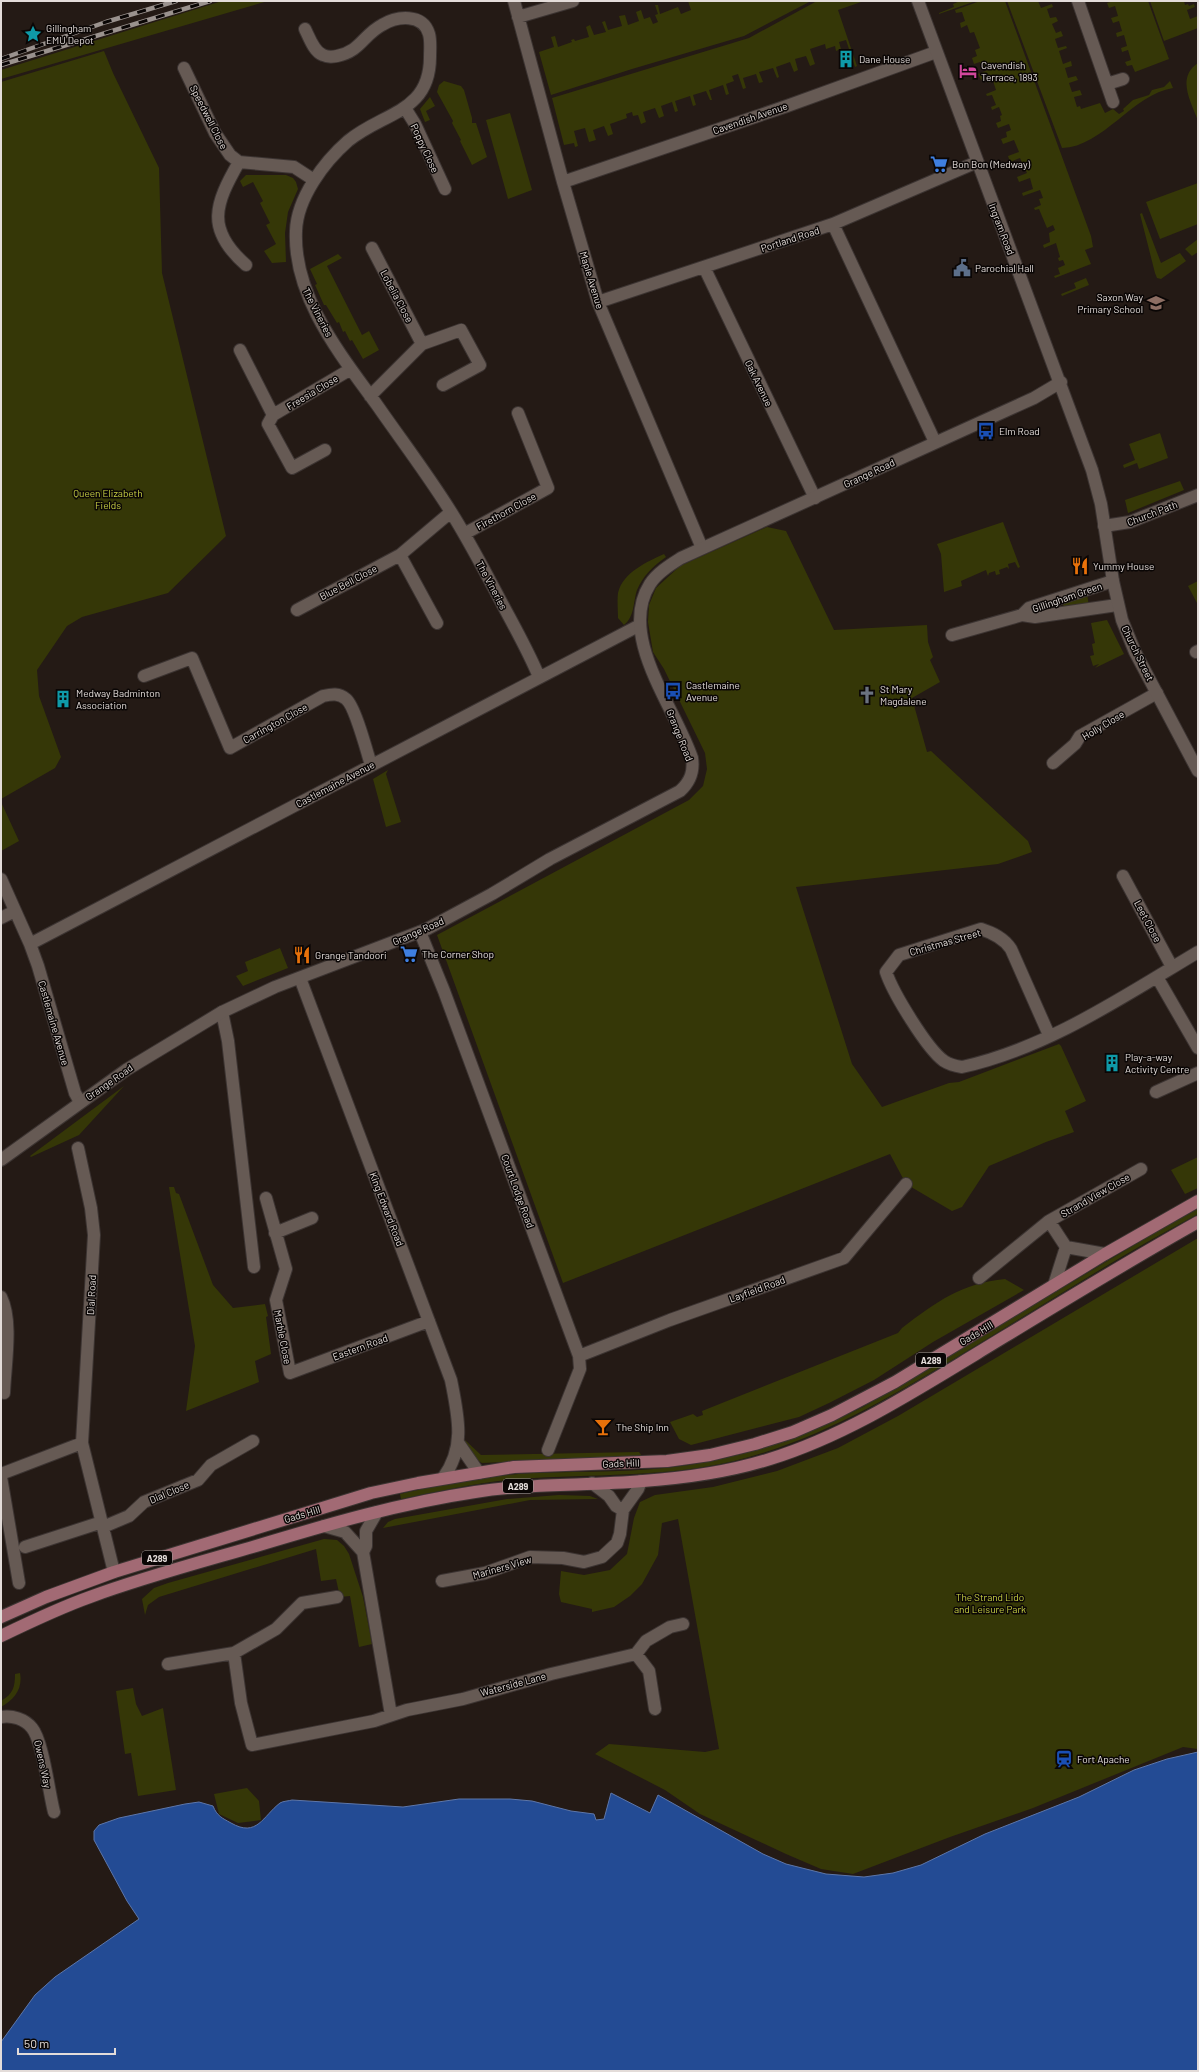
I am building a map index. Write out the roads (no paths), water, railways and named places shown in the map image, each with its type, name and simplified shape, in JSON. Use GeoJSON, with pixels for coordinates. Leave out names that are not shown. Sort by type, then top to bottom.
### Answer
{"type":"FeatureCollection","features":[{"type":"Feature","properties":{"kind":"main road","name":"Gads Hill"},"geometry":{"type":"LineString","coordinates":[[1,1617],[46,1597],[114,1572],[364,1495],[443,1478],[514,1467],[667,1461],[710,1455],[755,1444],[832,1415],[895,1382],[1105,1254],[1198,1201]]}},
{"type":"Feature","properties":{"kind":"main road","name":"Gads Hill"},"geometry":{"type":"LineString","coordinates":[[1,1636],[87,1598],[160,1574],[376,1512],[474,1492],[518,1486],[641,1481],[714,1473],[768,1460],[798,1450],[840,1431],[893,1404],[1134,1258],[1198,1222]]}},
{"type":"Feature","properties":{"kind":"street","name":"Maple Avenue"},"geometry":{"type":"LineString","coordinates":[[514,1],[563,182],[598,302],[702,548]]}},
{"type":"Feature","properties":{"kind":"street"},"geometry":{"type":"LineString","coordinates":[[518,18],[573,1]]}},
{"type":"Feature","properties":{"kind":"street","name":"Ingram Road"},"geometry":{"type":"LineString","coordinates":[[918,1],[977,162],[1061,382],[1092,470],[1101,504],[1104,526]]}},
{"type":"Feature","properties":{"kind":"street"},"geometry":{"type":"LineString","coordinates":[[1078,1],[1113,102]]}},
{"type":"Feature","properties":{"kind":"street","name":"The Vineries"},"geometry":{"type":"LineString","coordinates":[[304,29],[318,52],[332,57],[353,51],[377,28],[387,22],[411,17],[420,21],[429,34],[430,73],[419,95],[405,108],[350,140],[333,156],[314,180],[303,203],[295,230],[298,265],[306,292],[324,327],[351,369],[451,512],[539,677]]}},
{"type":"Feature","properties":{"kind":"street","name":"Cavendish Avenue"},"geometry":{"type":"LineString","coordinates":[[563,182],[780,108],[936,52]]}},
{"type":"Feature","properties":{"kind":"street","name":"Speedwell Close"},"geometry":{"type":"LineString","coordinates":[[184,68],[221,144],[230,155],[240,162]]}},
{"type":"Feature","properties":{"kind":"street"},"geometry":{"type":"LineString","coordinates":[[1107,84],[1123,79]]}},
{"type":"Feature","properties":{"kind":"street","name":"Poppy Close"},"geometry":{"type":"LineString","coordinates":[[405,108],[415,124],[444,189]]}},
{"type":"Feature","properties":{"kind":"street"},"geometry":{"type":"LineString","coordinates":[[246,265],[236,256],[226,242],[218,217],[222,194],[240,162],[265,163],[294,168],[314,180]]}},
{"type":"Feature","properties":{"kind":"street","name":"Portland Road"},"geometry":{"type":"LineString","coordinates":[[598,302],[833,224],[977,162]]}},
{"type":"Feature","properties":{"kind":"street"},"geometry":{"type":"LineString","coordinates":[[833,224],[935,442]]}},
{"type":"Feature","properties":{"kind":"street","name":"Lobelia Close"},"geometry":{"type":"LineString","coordinates":[[372,248],[422,344]]}},
{"type":"Feature","properties":{"kind":"street","name":"Oak Avenue"},"geometry":{"type":"LineString","coordinates":[[704,267],[815,498]]}},
{"type":"Feature","properties":{"kind":"street"},"geometry":{"type":"LineString","coordinates":[[370,396],[422,344],[461,330],[480,365],[443,386]]}},
{"type":"Feature","properties":{"kind":"street"},"geometry":{"type":"LineString","coordinates":[[240,350],[273,415],[268,424],[292,468],[325,450]]}},
{"type":"Feature","properties":{"kind":"street","name":"Freesia Close"},"geometry":{"type":"LineString","coordinates":[[273,415],[351,369]]}},
{"type":"Feature","properties":{"kind":"street","name":"Grange Road"},"geometry":{"type":"LineString","coordinates":[[1,1160],[80,1102],[134,1065],[222,1012],[269,989],[420,932],[492,894],[550,859],[677,793],[688,783],[693,770],[691,756],[646,653],[640,625],[643,598],[651,582],[665,569],[702,548],[1034,398],[1061,382]]}},
{"type":"Feature","properties":{"kind":"street","name":"Firethorn Close"},"geometry":{"type":"LineString","coordinates":[[464,534],[548,488],[518,413]]}},
{"type":"Feature","properties":{"kind":"street","name":"Church Path"},"geometry":{"type":"LineString","coordinates":[[1104,526],[1130,522],[1198,495]]}},
{"type":"Feature","properties":{"kind":"street","name":"Blue Bell Close"},"geometry":{"type":"LineString","coordinates":[[297,610],[400,555],[451,512]]}},
{"type":"Feature","properties":{"kind":"street","name":"Church Street"},"geometry":{"type":"LineString","coordinates":[[1104,526],[1117,605],[1135,652],[1198,771]]}},
{"type":"Feature","properties":{"kind":"street"},"geometry":{"type":"LineString","coordinates":[[400,555],[437,623]]}},
{"type":"Feature","properties":{"kind":"street","name":"Gillingham Green"},"geometry":{"type":"LineString","coordinates":[[1022,615],[1029,608],[1113,581]]}},
{"type":"Feature","properties":{"kind":"street","name":"Gillingham Green"},"geometry":{"type":"LineString","coordinates":[[952,635],[1022,615],[1035,617],[1117,605]]}},
{"type":"Feature","properties":{"kind":"street","name":"Castlemaine Avenue"},"geometry":{"type":"LineString","coordinates":[[30,944],[640,625]]}},
{"type":"Feature","properties":{"kind":"street","name":"Carrington Close"},"geometry":{"type":"LineString","coordinates":[[144,676],[192,658],[230,748],[323,696],[335,694],[342,696],[352,705],[371,765]]}},
{"type":"Feature","properties":{"kind":"street","name":"Holly Close"},"geometry":{"type":"LineString","coordinates":[[1053,763],[1075,744],[1080,736],[1158,693]]}},
{"type":"Feature","properties":{"kind":"street","name":"Leet Close"},"geometry":{"type":"LineString","coordinates":[[1123,876],[1172,967]]}},
{"type":"Feature","properties":{"kind":"street","name":"Castlemaine Avenue"},"geometry":{"type":"LineString","coordinates":[[1,879],[30,944],[75,1093],[80,1102]]}},
{"type":"Feature","properties":{"kind":"street"},"geometry":{"type":"LineString","coordinates":[[1,918],[15,911]]}},
{"type":"Feature","properties":{"kind":"street","name":"Christmas Street"},"geometry":{"type":"LineString","coordinates":[[1049,1035],[1012,949],[1006,941],[990,932],[981,929],[899,955],[886,972],[898,1000],[934,1051],[943,1061],[952,1066],[962,1067],[972,1065],[1022,1047],[1049,1035],[1080,1021],[1198,952]]}},
{"type":"Feature","properties":{"kind":"street","name":"Court Lodge Road"},"geometry":{"type":"LineString","coordinates":[[420,932],[444,991],[579,1356],[580,1369],[548,1450]]}},
{"type":"Feature","properties":{"kind":"street"},"geometry":{"type":"LineString","coordinates":[[1157,976],[1198,1048]]}},
{"type":"Feature","properties":{"kind":"street","name":"King Edward Road"},"geometry":{"type":"LineString","coordinates":[[300,978],[451,1380],[459,1444],[453,1464],[443,1478]]}},
{"type":"Feature","properties":{"kind":"street"},"geometry":{"type":"LineString","coordinates":[[222,1012],[228,1041],[254,1267]]}},
{"type":"Feature","properties":{"kind":"street"},"geometry":{"type":"LineString","coordinates":[[1156,1092],[1198,1073]]}},
{"type":"Feature","properties":{"kind":"street","name":"Dial Road"},"geometry":{"type":"LineString","coordinates":[[78,1148],[91,1208],[94,1235],[82,1443],[114,1572]]}},
{"type":"Feature","properties":{"kind":"street","name":"Strand View Close"},"geometry":{"type":"LineString","coordinates":[[979,1278],[1049,1221],[1141,1169]]}},
{"type":"Feature","properties":{"kind":"street","name":"Layfield Road"},"geometry":{"type":"LineString","coordinates":[[579,1356],[670,1320],[844,1258],[906,1184]]}},
{"type":"Feature","properties":{"kind":"street","name":"Marble Close"},"geometry":{"type":"LineString","coordinates":[[266,1198],[286,1269],[276,1300],[290,1373]]}},
{"type":"Feature","properties":{"kind":"street"},"geometry":{"type":"LineString","coordinates":[[275,1233],[312,1218]]}},
{"type":"Feature","properties":{"kind":"street","name":"Strand View Close"},"geometry":{"type":"LineString","coordinates":[[1049,1221],[1066,1247]]}},
{"type":"Feature","properties":{"kind":"street"},"geometry":{"type":"LineString","coordinates":[[1054,1285],[1066,1247],[1105,1254]]}},
{"type":"Feature","properties":{"kind":"street"},"geometry":{"type":"LineString","coordinates":[[1,1297],[5,1304],[7,1317],[4,1392]]}},
{"type":"Feature","properties":{"kind":"street","name":"Eastern Road"},"geometry":{"type":"LineString","coordinates":[[290,1373],[429,1321]]}},
{"type":"Feature","properties":{"kind":"street","name":"Dial Close"},"geometry":{"type":"LineString","coordinates":[[25,1547],[129,1516],[144,1502],[198,1480],[216,1462],[253,1441]]}},
{"type":"Feature","properties":{"kind":"street"},"geometry":{"type":"LineString","coordinates":[[1,1474],[82,1443]]}},
{"type":"Feature","properties":{"kind":"street","name":"King Edward Road"},"geometry":{"type":"LineString","coordinates":[[459,1444],[479,1473]]}},
{"type":"Feature","properties":{"kind":"street"},"geometry":{"type":"LineString","coordinates":[[1,1477],[19,1583]]}},
{"type":"Feature","properties":{"kind":"street"},"geometry":{"type":"LineString","coordinates":[[592,1483],[610,1496],[616,1506],[622,1510],[638,1488],[641,1481]]}},
{"type":"Feature","properties":{"kind":"street","name":"Mariners View"},"geometry":{"type":"LineString","coordinates":[[442,1582],[485,1572],[530,1557],[563,1558],[584,1562],[598,1559],[611,1550],[617,1543],[620,1534],[622,1510]]}},
{"type":"Feature","properties":{"kind":"street"},"geometry":{"type":"LineString","coordinates":[[363,1552],[366,1546],[366,1531],[376,1512]]}},
{"type":"Feature","properties":{"kind":"street"},"geometry":{"type":"LineString","coordinates":[[324,1526],[343,1532],[363,1552],[391,1715]]}},
{"type":"Feature","properties":{"kind":"street"},"geometry":{"type":"LineString","coordinates":[[168,1664],[234,1653],[276,1629],[302,1603],[337,1598]]}},
{"type":"Feature","properties":{"kind":"street"},"geometry":{"type":"LineString","coordinates":[[655,1709],[649,1671],[636,1654],[646,1641],[670,1627],[683,1624]]}},
{"type":"Feature","properties":{"kind":"street","name":"Waterside Lane"},"geometry":{"type":"LineString","coordinates":[[234,1653],[241,1703],[252,1745],[374,1721],[391,1715],[636,1654]]}},
{"type":"Feature","properties":{"kind":"street","name":"Owens Way"},"geometry":{"type":"LineString","coordinates":[[1,1717],[10,1716],[21,1719],[29,1725],[37,1736],[54,1812]]}},
{"type":"Feature","properties":{"kind":"water"},"geometry":{"type":"Polygon","coordinates":[[[1198,1752],[1198,2071],[1,2071],[1,2042],[35,1995],[55,1977],[139,1919],[127,1901],[94,1840],[94,1831],[99,1825],[119,1818],[199,1802],[213,1806],[222,1818],[231,1823],[247,1828],[259,1824],[280,1803],[292,1800],[403,1807],[459,1799],[510,1799],[532,1801],[571,1811],[594,1814],[596,1820],[604,1819],[611,1793],[650,1813],[658,1795],[763,1854],[786,1864],[826,1874],[864,1877],[893,1873],[921,1865],[985,1834],[1079,1797],[1134,1770],[1167,1759],[1198,1752]]]}},
{"type":"Feature","properties":{"kind":"railway"},"geometry":{"type":"LineString","coordinates":[[1,59],[106,22],[176,1]]}},
{"type":"Feature","properties":{"kind":"railway"},"geometry":{"type":"LineString","coordinates":[[1,65],[210,1]]}},
{"type":"Feature","properties":{"kind":"place","name":"Gillingham EMU Depot"},"geometry":{"type":"Point","coordinates":[33,34]}},
{"type":"Feature","properties":{"kind":"place","name":"Dane House"},"geometry":{"type":"Point","coordinates":[846,59]}},
{"type":"Feature","properties":{"kind":"place","name":"Cavendish Terrace, 1893"},"geometry":{"type":"Point","coordinates":[968,71]}},
{"type":"Feature","properties":{"kind":"place","name":"Bon Bon (Medway)"},"geometry":{"type":"Point","coordinates":[939,164]}},
{"type":"Feature","properties":{"kind":"place","name":"Parochial Hall"},"geometry":{"type":"Point","coordinates":[962,268]}},
{"type":"Feature","properties":{"kind":"place","name":"Saxon Way Primary School"},"geometry":{"type":"Point","coordinates":[1156,303]}},
{"type":"Feature","properties":{"kind":"place","name":"Elm Road"},"geometry":{"type":"Point","coordinates":[986,431]}},
{"type":"Feature","properties":{"kind":"place","name":"Yummy House"},"geometry":{"type":"Point","coordinates":[1080,566]}},
{"type":"Feature","properties":{"kind":"place","name":"Castlemaine Avenue"},"geometry":{"type":"Point","coordinates":[673,691]}},
{"type":"Feature","properties":{"kind":"place","name":"St Mary Magdalene"},"geometry":{"type":"Point","coordinates":[867,695]}},
{"type":"Feature","properties":{"kind":"place","name":"Medway Badminton Association"},"geometry":{"type":"Point","coordinates":[63,699]}},
{"type":"Feature","properties":{"kind":"place","name":"The Corner Shop"},"geometry":{"type":"Point","coordinates":[409,954]}},
{"type":"Feature","properties":{"kind":"place","name":"Grange Tandoori"},"geometry":{"type":"Point","coordinates":[302,955]}},
{"type":"Feature","properties":{"kind":"place","name":"Play-a-way Activity Centre"},"geometry":{"type":"Point","coordinates":[1112,1063]}},
{"type":"Feature","properties":{"kind":"place","name":"The Ship Inn"},"geometry":{"type":"Point","coordinates":[603,1427]}},
{"type":"Feature","properties":{"kind":"place","name":"Fort Apache"},"geometry":{"type":"Point","coordinates":[1064,1759]}},
{"type":"Feature","properties":{"kind":"park label","name":"Queen Elizabeth Fields"},"geometry":{"type":"Point","coordinates":[108,498]}},
{"type":"Feature","properties":{"kind":"park label","name":"The Strand Lido and Leisure Park"},"geometry":{"type":"Point","coordinates":[990,1602]}}]}
